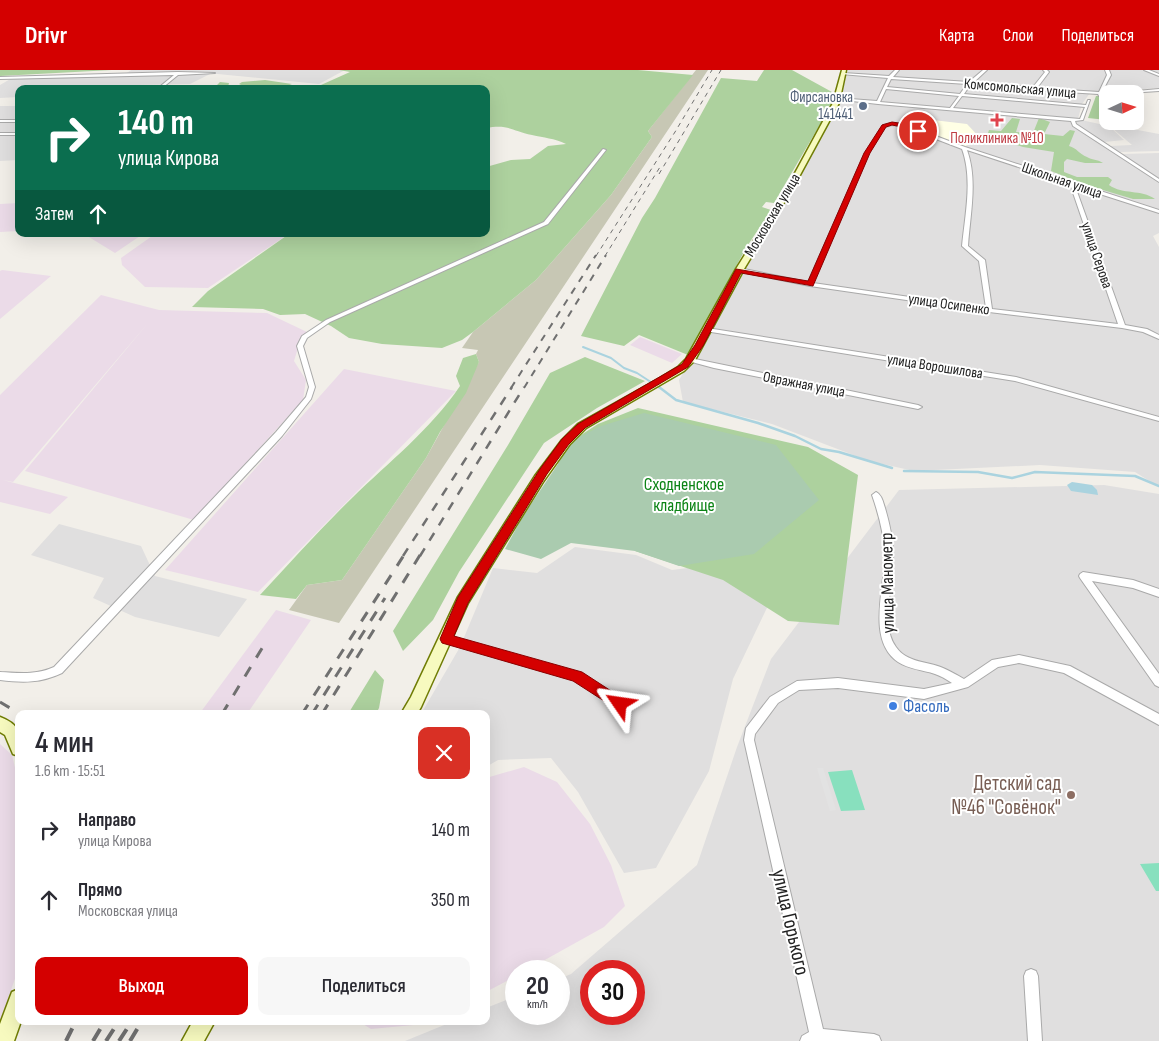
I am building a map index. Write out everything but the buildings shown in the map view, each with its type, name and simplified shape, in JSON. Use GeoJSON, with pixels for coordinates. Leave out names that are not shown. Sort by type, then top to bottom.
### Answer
{"type":"FeatureCollection","features":[{"type":"Feature","properties":{"kind":"street"},"geometry":{"type":"LineString","coordinates":[[164,85],[181,70]]}},
{"type":"Feature","properties":{"kind":"street"},"geometry":{"type":"LineString","coordinates":[[878,103],[890,78],[897,70]]}},
{"type":"Feature","properties":{"kind":"street"},"geometry":{"type":"LineString","coordinates":[[951,109],[969,84],[985,70]]}},
{"type":"Feature","properties":{"kind":"street"},"geometry":{"type":"LineString","coordinates":[[1033,90],[1047,72],[1045,70]]}},
{"type":"Feature","properties":{"kind":"street"},"geometry":{"type":"LineString","coordinates":[[1104,85],[1110,75],[1108,70]]}},
{"type":"Feature","properties":{"kind":"street"},"geometry":{"type":"LineString","coordinates":[[1146,70],[1159,75]]}},
{"type":"Feature","properties":{"kind":"street","name":"Комсомольская улица"},"geometry":{"type":"LineString","coordinates":[[843,72],[890,78],[1099,95]]}},
{"type":"Feature","properties":{"kind":"street","name":"Московская улица"},"geometry":{"type":"LineString","coordinates":[[411,710],[463,601],[544,472],[566,442],[582,426],[681,369],[690,360],[739,270],[791,186],[838,99],[843,72]]}},
{"type":"Feature","properties":{"kind":"street"},"geometry":{"type":"LineString","coordinates":[[0,78],[214,73]]}},
{"type":"Feature","properties":{"kind":"street"},"geometry":{"type":"LineString","coordinates":[[0,84],[10,78]]}},
{"type":"Feature","properties":{"kind":"street"},"geometry":{"type":"LineString","coordinates":[[885,88],[1086,106]]}},
{"type":"Feature","properties":{"kind":"street"},"geometry":{"type":"LineString","coordinates":[[1144,91],[1159,90]]}},
{"type":"Feature","properties":{"kind":"street"},"geometry":{"type":"LineString","coordinates":[[838,99],[1081,120],[1093,94]]}},
{"type":"Feature","properties":{"kind":"street"},"geometry":{"type":"LineString","coordinates":[[1073,120],[1074,125],[1159,181]]}},
{"type":"Feature","properties":{"kind":"street"},"geometry":{"type":"LineString","coordinates":[[0,121],[15,121]]}},
{"type":"Feature","properties":{"kind":"street","name":"Школьная улица"},"geometry":{"type":"LineString","coordinates":[[810,284],[867,153],[884,126],[892,124],[903,125],[964,148],[1159,212]]}},
{"type":"Feature","properties":{"kind":"street"},"geometry":{"type":"LineString","coordinates":[[0,134],[15,134]]}},
{"type":"Feature","properties":{"kind":"street"},"geometry":{"type":"LineString","coordinates":[[964,148],[968,156],[969,202],[965,246],[982,260],[989,310]]}},
{"type":"Feature","properties":{"kind":"street"},"geometry":{"type":"LineString","coordinates":[[0,676],[28,679],[44,676],[58,670],[279,434],[309,397],[312,387],[300,346],[304,338],[328,321],[546,223],[604,150]]}},
{"type":"Feature","properties":{"kind":"street","name":"улица Серова"},"geometry":{"type":"LineString","coordinates":[[1072,184],[1122,326]]}},
{"type":"Feature","properties":{"kind":"street","name":"улица Осипенко"},"geometry":{"type":"LineString","coordinates":[[739,270],[810,284],[989,310],[1122,326],[1145,330],[1159,337]]}},
{"type":"Feature","properties":{"kind":"street","name":"улица Ворошилова"},"geometry":{"type":"LineString","coordinates":[[707,330],[1016,379],[1159,419]]}},
{"type":"Feature","properties":{"kind":"street","name":"Овражная улица"},"geometry":{"type":"LineString","coordinates":[[690,360],[918,407]]}},
{"type":"Feature","properties":{"kind":"street","name":"улица Манометр"},"geometry":{"type":"LineString","coordinates":[[876,495],[886,522],[889,562],[885,592],[885,638],[890,648],[901,659],[939,671],[964,684]]}},
{"type":"Feature","properties":{"kind":"street"},"geometry":{"type":"LineString","coordinates":[[1159,593],[1133,584],[1083,576],[1159,682]]}},
{"type":"Feature","properties":{"kind":"street"},"geometry":{"type":"LineString","coordinates":[[446,639],[577,676],[620,704]]}},
{"type":"Feature","properties":{"kind":"street"},"geometry":{"type":"LineString","coordinates":[[764,809],[748,735],[777,697],[797,686],[838,683],[924,694],[964,684],[996,663],[1019,659],[1066,669],[1159,720]]}},
{"type":"Feature","properties":{"kind":"street"},"geometry":{"type":"LineString","coordinates":[[0,724],[10,730],[15,741]]}},
{"type":"Feature","properties":{"kind":"street","name":"улица Горького"},"geometry":{"type":"LineString","coordinates":[[764,809],[812,1038],[874,1041]]}},
{"type":"Feature","properties":{"kind":"street"},"geometry":{"type":"LineString","coordinates":[[1031,976],[1035,1041]]}},
{"type":"Feature","properties":{"kind":"street"},"geometry":{"type":"LineString","coordinates":[[4,1041],[15,1010]]}},
{"type":"Feature","properties":{"kind":"street"},"geometry":{"type":"LineString","coordinates":[[192,1041],[202,1025]]}},
{"type":"Feature","properties":{"kind":"shaded area"},"geometry":{"type":"Polygon","coordinates":[[[131,70],[345,70],[319,84],[197,72],[196,74],[210,74],[190,84],[15,85],[15,97],[0,98],[0,85],[12,78],[124,75],[131,70]]]}},
{"type":"Feature","properties":{"kind":"shaded area"},"geometry":{"type":"Polygon","coordinates":[[[696,70],[708,70],[339,623],[289,610],[307,585],[342,580],[426,458],[479,362],[476,354],[478,350],[462,348],[473,332],[536,280],[611,195],[652,137],[648,131],[696,70]]]}},
{"type":"Feature","properties":{"kind":"shaded area"},"geometry":{"type":"Polygon","coordinates":[[[848,70],[1159,70],[1159,88],[1144,89],[1144,85],[1099,85],[1099,92],[1090,93],[1082,104],[1078,119],[841,98],[848,70]]]}},
{"type":"Feature","properties":{"kind":"shaded area"},"geometry":{"type":"Polygon","coordinates":[[[841,100],[1081,120],[1099,124],[1099,130],[1113,130],[1124,140],[1104,142],[1110,146],[1132,145],[1114,130],[1138,130],[1159,134],[1159,151],[1120,152],[1116,150],[1121,154],[1159,153],[1159,233],[1153,236],[1159,247],[1159,487],[1135,472],[1040,465],[914,471],[869,461],[772,424],[683,402],[679,380],[768,232],[841,100]]]}},
{"type":"Feature","properties":{"kind":"shaded area"},"geometry":{"type":"Polygon","coordinates":[[[0,106],[15,106],[15,160],[0,161],[0,106]]]}},
{"type":"Feature","properties":{"kind":"shaded area"},"geometry":{"type":"Polygon","coordinates":[[[933,120],[967,124],[981,139],[963,147],[929,134],[921,123],[933,120]]]}},
{"type":"Feature","properties":{"kind":"shaded area"},"geometry":{"type":"Polygon","coordinates":[[[15,203],[15,231],[0,232],[0,204],[15,203]]]}},
{"type":"Feature","properties":{"kind":"shaded area"},"geometry":{"type":"Polygon","coordinates":[[[89,237],[139,237],[115,253],[89,237]]]}},
{"type":"Feature","properties":{"kind":"shaded area"},"geometry":{"type":"Polygon","coordinates":[[[151,237],[284,237],[208,288],[145,287],[122,265],[121,258],[151,237]]]}},
{"type":"Feature","properties":{"kind":"shaded area"},"geometry":{"type":"Polygon","coordinates":[[[0,271],[51,276],[0,319],[0,271]]]}},
{"type":"Feature","properties":{"kind":"shaded area"},"geometry":{"type":"Polygon","coordinates":[[[101,295],[159,310],[267,313],[307,332],[301,338],[294,361],[306,380],[303,400],[194,520],[25,471],[148,323],[13,482],[3,480],[68,497],[50,514],[0,502],[0,395],[101,295]]]}},
{"type":"Feature","properties":{"kind":"shaded area"},"geometry":{"type":"Polygon","coordinates":[[[640,337],[682,354],[672,363],[630,345],[640,337]]]}},
{"type":"Feature","properties":{"kind":"shaded area"},"geometry":{"type":"Polygon","coordinates":[[[344,369],[456,391],[258,592],[165,570],[344,369]]]}},
{"type":"Feature","properties":{"kind":"shaded area"},"geometry":{"type":"Polygon","coordinates":[[[1104,485],[1159,494],[1159,1041],[405,1041],[444,1025],[490,1025],[490,1006],[505,1000],[505,1025],[570,1025],[570,974],[580,966],[580,1025],[645,1025],[645,960],[587,960],[697,865],[737,747],[771,659],[899,490],[1104,485]]]}},
{"type":"Feature","properties":{"kind":"shaded area"},"geometry":{"type":"Polygon","coordinates":[[[59,524],[141,546],[155,576],[247,599],[219,637],[135,617],[93,598],[104,578],[31,555],[59,524]]]}},
{"type":"Feature","properties":{"kind":"shaded area"},"geometry":{"type":"Polygon","coordinates":[[[575,547],[636,555],[672,570],[719,564],[774,593],[733,679],[709,771],[656,868],[624,873],[578,792],[551,758],[498,760],[490,765],[490,710],[423,710],[460,647],[493,568],[537,573],[575,547]]]}},
{"type":"Feature","properties":{"kind":"shaded area"},"geometry":{"type":"Polygon","coordinates":[[[276,610],[311,620],[250,710],[202,710],[276,610]]]}},
{"type":"Feature","properties":{"kind":"shaded area"},"geometry":{"type":"Polygon","coordinates":[[[0,744],[12,755],[15,768],[15,979],[0,1022],[0,744]]]}},
{"type":"Feature","properties":{"kind":"shaded area"},"geometry":{"type":"Polygon","coordinates":[[[524,767],[557,782],[590,824],[611,865],[625,906],[604,927],[545,960],[505,960],[505,982],[490,990],[490,777],[524,767]]]}},
{"type":"Feature","properties":{"kind":"shaded area"},"geometry":{"type":"Polygon","coordinates":[[[817,768],[823,768],[836,810],[830,811],[817,768]]]}},
{"type":"Feature","properties":{"kind":"shaded area"},"geometry":{"type":"Polygon","coordinates":[[[364,1025],[413,1025],[371,1029],[364,1025]]]}},
{"type":"Feature","properties":{"kind":"green space"},"geometry":{"type":"Polygon","coordinates":[[[0,70],[112,70],[0,76],[0,70]]]}},
{"type":"Feature","properties":{"kind":"green space"},"geometry":{"type":"Polygon","coordinates":[[[339,70],[638,70],[693,75],[648,131],[652,137],[611,195],[536,280],[462,340],[442,348],[382,344],[349,338],[331,326],[305,314],[280,315],[263,309],[192,307],[208,291],[285,237],[490,237],[490,166],[511,160],[530,159],[548,146],[566,144],[505,127],[490,128],[490,85],[321,85],[350,72],[339,70]]]}},
{"type":"Feature","properties":{"kind":"green space"},"geometry":{"type":"Polygon","coordinates":[[[764,70],[792,70],[832,92],[832,104],[774,203],[766,202],[762,207],[771,210],[746,248],[688,355],[639,335],[624,346],[581,336],[642,218],[721,78],[757,81],[764,70]]]}},
{"type":"Feature","properties":{"kind":"green space"},"geometry":{"type":"Polygon","coordinates":[[[265,80],[292,84],[239,84],[242,82],[265,80]]]}},
{"type":"Feature","properties":{"kind":"green space"},"geometry":{"type":"Polygon","coordinates":[[[220,82],[229,83],[228,85],[217,85],[220,82]]]}},
{"type":"Feature","properties":{"kind":"green space"},"geometry":{"type":"Polygon","coordinates":[[[1096,96],[1099,96],[1099,119],[1088,118],[1096,96]]]}},
{"type":"Feature","properties":{"kind":"green space"},"geometry":{"type":"Polygon","coordinates":[[[1012,118],[1020,119],[1016,132],[1033,133],[1039,118],[1050,122],[1044,134],[1063,136],[1070,130],[1075,131],[1069,146],[1084,156],[1103,163],[1085,163],[1067,159],[1064,162],[1064,172],[1077,177],[1108,177],[1112,180],[1109,185],[1114,188],[1144,194],[1155,199],[1133,199],[1083,184],[1051,171],[1054,152],[1023,147],[987,136],[989,130],[1001,131],[1012,118]]]}},
{"type":"Feature","properties":{"kind":"green space"},"geometry":{"type":"Polygon","coordinates":[[[476,354],[479,362],[466,393],[440,432],[426,458],[342,580],[307,585],[296,599],[260,595],[340,510],[436,417],[460,386],[456,376],[463,358],[476,354]]]}},
{"type":"Feature","properties":{"kind":"green space"},"geometry":{"type":"Polygon","coordinates":[[[585,357],[645,381],[597,408],[544,443],[459,572],[433,620],[403,651],[393,631],[508,445],[550,373],[585,357]]]}},
{"type":"Feature","properties":{"kind":"green space","name":"Сходненское кладбище"},"geometry":{"type":"Polygon","coordinates":[[[638,408],[808,447],[858,475],[839,625],[788,621],[723,580],[635,551],[558,464],[570,442],[598,424],[638,408]]]}},
{"type":"Feature","properties":{"kind":"green space","name":"Сходненское кладбище"},"geometry":{"type":"Polygon","coordinates":[[[644,413],[776,445],[819,500],[754,554],[679,566],[635,551],[571,543],[541,559],[505,549],[523,516],[558,464],[570,442],[601,426],[644,413]]]}},
{"type":"Feature","properties":{"kind":"green space"},"geometry":{"type":"Polygon","coordinates":[[[375,670],[384,680],[378,710],[350,710],[375,670]]]}},
{"type":"Feature","properties":{"kind":"green space"},"geometry":{"type":"Polygon","coordinates":[[[852,770],[865,810],[841,811],[828,772],[852,770]]]}},
{"type":"Feature","properties":{"kind":"green space"},"geometry":{"type":"Polygon","coordinates":[[[1159,863],[1159,891],[1156,891],[1140,864],[1159,863]]]}},
{"type":"Feature","properties":{"kind":"water"},"geometry":{"type":"Polygon","coordinates":[[[1072,482],[1092,485],[1097,490],[1098,495],[1071,491],[1067,485],[1072,482]]]}},
{"type":"Feature","properties":{"kind":"waterway"},"geometry":{"type":"LineString","coordinates":[[583,347],[611,358],[624,368],[637,373],[660,388]]}},
{"type":"Feature","properties":{"kind":"waterway"},"geometry":{"type":"LineString","coordinates":[[659,387],[676,400],[758,423],[795,436],[821,449],[839,452],[892,468]]}},
{"type":"Feature","properties":{"kind":"waterway"},"geometry":{"type":"LineString","coordinates":[[904,471],[978,472],[1012,478],[1035,472],[1135,476],[1159,486]]}},
{"type":"Feature","properties":{"kind":"railway"},"geometry":{"type":"LineString","coordinates":[[596,256],[712,70]]}},
{"type":"Feature","properties":{"kind":"railway"},"geometry":{"type":"LineString","coordinates":[[659,174],[721,70]]}},
{"type":"Feature","properties":{"kind":"railway"},"geometry":{"type":"LineString","coordinates":[[605,256],[660,167]]}},
{"type":"Feature","properties":{"kind":"railway"},"geometry":{"type":"LineString","coordinates":[[511,388],[596,255]]}},
{"type":"Feature","properties":{"kind":"railway"},"geometry":{"type":"LineString","coordinates":[[524,388],[606,255]]}},
{"type":"Feature","properties":{"kind":"railway"},"geometry":{"type":"LineString","coordinates":[[403,556],[512,387]]}},
{"type":"Feature","properties":{"kind":"railway"},"geometry":{"type":"LineString","coordinates":[[420,556],[524,387]]}},
{"type":"Feature","properties":{"kind":"railway"},"geometry":{"type":"LineString","coordinates":[[305,710],[404,555]]}},
{"type":"Feature","properties":{"kind":"railway"},"geometry":{"type":"LineString","coordinates":[[324,710],[420,555]]}},
{"type":"Feature","properties":{"kind":"railway"},"geometry":{"type":"LineString","coordinates":[[315,710],[385,598]]}},
{"type":"Feature","properties":{"kind":"railway"},"geometry":{"type":"LineString","coordinates":[[224,710],[264,645]]}},
{"type":"Feature","properties":{"kind":"railway"},"geometry":{"type":"LineString","coordinates":[[0,702],[15,711]]}},
{"type":"Feature","properties":{"kind":"railway"},"geometry":{"type":"LineString","coordinates":[[66,1041],[74,1025]]}},
{"type":"Feature","properties":{"kind":"railway"},"geometry":{"type":"LineString","coordinates":[[93,1041],[103,1025]]}},
{"type":"Feature","properties":{"kind":"railway"},"geometry":{"type":"LineString","coordinates":[[106,1041],[116,1025]]}},
{"type":"Feature","properties":{"kind":"railway"},"geometry":{"type":"LineString","coordinates":[[119,1041],[129,1025]]}},
{"type":"Feature","properties":{"kind":"railway"},"geometry":{"type":"LineString","coordinates":[[130,1041],[140,1025]]}},
{"type":"Feature","properties":{"kind":"place","name":"Фирсановка 141441"},"geometry":{"type":"Point","coordinates":[863,106]}},
{"type":"Feature","properties":{"kind":"place","name":"Поликлиника №10"},"geometry":{"type":"Point","coordinates":[997,120]}},
{"type":"Feature","properties":{"kind":"place","name":"Фасоль"},"geometry":{"type":"Point","coordinates":[893,706]}},
{"type":"Feature","properties":{"kind":"place","name":"Детский сад №46 \"Совёнок\""},"geometry":{"type":"Point","coordinates":[1071,795]}},
{"type":"Feature","properties":{"kind":"route"},"geometry":{"type":"LineString","coordinates":[[620,704],[577,676],[446,639],[463,601],[553,458],[566,442],[582,426],[685,366],[699,346],[739,270],[810,284],[867,153],[884,126],[892,124],[903,125],[918,131]]}}]}
